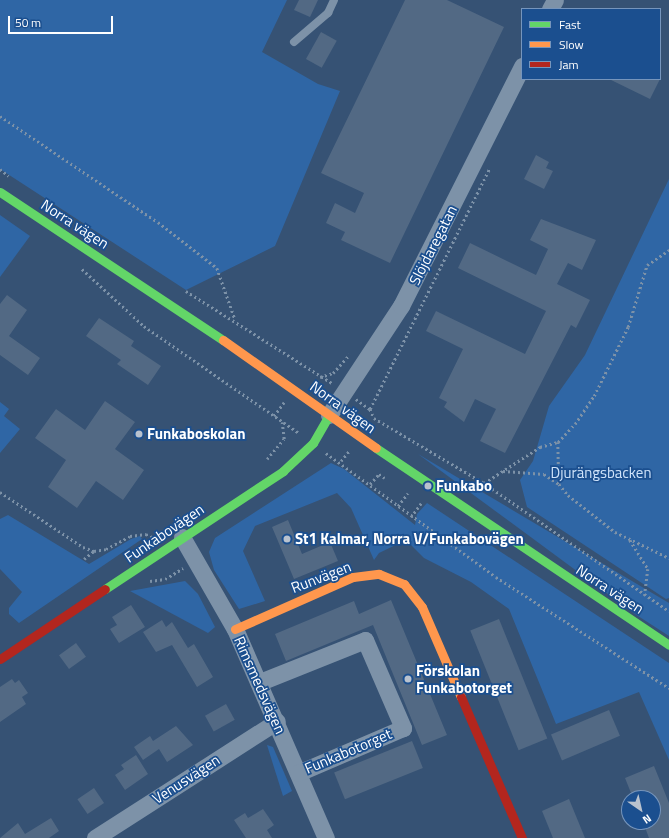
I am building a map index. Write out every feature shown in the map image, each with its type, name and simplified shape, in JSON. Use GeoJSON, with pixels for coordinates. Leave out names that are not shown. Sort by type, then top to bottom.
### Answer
{"type":"FeatureCollection","features":[{"type":"Feature","properties":{"kind":"street","name":"Slöjdaregatan"},"geometry":{"type":"LineString","coordinates":[[329,415],[404,299],[521,68]]}},
{"type":"Feature","properties":{"kind":"street","name":"Norra vägen"},"geometry":{"type":"LineString","coordinates":[[0,192],[169,302],[480,521],[669,645]]}},
{"type":"Feature","properties":{"kind":"street","name":"Funkabovägen"},"geometry":{"type":"LineString","coordinates":[[0,659],[283,471],[313,443],[329,415]]}},
{"type":"Feature","properties":{"kind":"street","name":"Rimsmedsvägen"},"geometry":{"type":"LineString","coordinates":[[182,537],[235,629],[277,721],[326,838]]}},
{"type":"Feature","properties":{"kind":"street","name":"Runvägen"},"geometry":{"type":"LineString","coordinates":[[235,629],[353,577],[379,574],[404,584],[422,607],[522,838]]}},
{"type":"Feature","properties":{"kind":"street","name":"Funkabotorget"},"geometry":{"type":"LineString","coordinates":[[260,682],[365,640],[403,728],[298,772]]}},
{"type":"Feature","properties":{"kind":"street","name":"Venusvägen"},"geometry":{"type":"LineString","coordinates":[[95,838],[277,721]]}},
{"type":"Feature","properties":{"kind":"lane"},"geometry":{"type":"LineString","coordinates":[[294,42],[328,13],[334,0]]}},
{"type":"Feature","properties":{"kind":"path"},"geometry":{"type":"LineString","coordinates":[[0,116],[158,222],[217,268],[235,319]]}},
{"type":"Feature","properties":{"kind":"path"},"geometry":{"type":"LineString","coordinates":[[491,164],[370,408],[374,418],[484,483],[669,611]]}},
{"type":"Feature","properties":{"kind":"path"},"geometry":{"type":"LineString","coordinates":[[484,483],[540,447],[558,442],[594,396],[628,327],[647,265],[669,250]]}},
{"type":"Feature","properties":{"kind":"path"},"geometry":{"type":"LineString","coordinates":[[80,267],[144,326],[282,422]]}},
{"type":"Feature","properties":{"kind":"path"},"geometry":{"type":"LineString","coordinates":[[320,377],[333,373],[352,351]]}},
{"type":"Feature","properties":{"kind":"path"},"geometry":{"type":"LineString","coordinates":[[558,442],[559,484]]}},
{"type":"Feature","properties":{"kind":"path"},"geometry":{"type":"LineString","coordinates":[[327,454],[370,484],[411,517],[496,577],[669,688]]}},
{"type":"Feature","properties":{"kind":"path"},"geometry":{"type":"LineString","coordinates":[[503,471],[544,474],[559,484],[629,540],[669,558]]}},
{"type":"Feature","properties":{"kind":"path"},"geometry":{"type":"LineString","coordinates":[[370,484],[379,474],[390,481]]}},
{"type":"Feature","properties":{"kind":"path"},"geometry":{"type":"LineString","coordinates":[[0,492],[83,547],[94,551]]}},
{"type":"Feature","properties":{"kind":"path"},"geometry":{"type":"LineString","coordinates":[[398,506],[408,493]]}},
{"type":"Feature","properties":{"kind":"path"},"geometry":{"type":"LineString","coordinates":[[411,517],[421,503]]}},
{"type":"Feature","properties":{"kind":"path"},"geometry":{"type":"LineString","coordinates":[[84,559],[94,551],[106,549],[130,536],[146,534],[152,538]]}},
{"type":"Feature","properties":{"kind":"path"},"geometry":{"type":"LineString","coordinates":[[629,540],[648,569],[645,595]]}},
{"type":"Feature","properties":{"kind":"path"},"geometry":{"type":"LineString","coordinates":[[664,607],[669,607]]}},
{"type":"Feature","properties":{"kind":"green space"},"geometry":{"type":"Polygon","coordinates":[[[0,0],[287,0],[262,52],[318,84],[340,91],[275,246],[186,290],[0,169],[0,0]]]}},
{"type":"Feature","properties":{"kind":"green space","name":"Djurängsbacken"},"geometry":{"type":"Polygon","coordinates":[[[669,179],[669,598],[666,599],[527,507],[520,480],[533,461],[549,406],[585,355],[669,179]]]}},
{"type":"Feature","properties":{"kind":"green space"},"geometry":{"type":"Polygon","coordinates":[[[0,215],[30,236],[0,277],[0,215]]]}},
{"type":"Feature","properties":{"kind":"green space"},"geometry":{"type":"Polygon","coordinates":[[[0,402],[9,409],[4,416],[20,429],[0,453],[0,402]]]}},
{"type":"Feature","properties":{"kind":"green space"},"geometry":{"type":"Polygon","coordinates":[[[418,454],[669,603],[669,636],[635,614],[418,454]]]}},
{"type":"Feature","properties":{"kind":"green space"},"geometry":{"type":"Polygon","coordinates":[[[331,463],[344,469],[415,525],[417,514],[427,503],[669,663],[669,760],[639,692],[556,724],[509,609],[471,582],[424,558],[406,540],[379,553],[374,560],[351,508],[337,493],[255,526],[243,551],[265,601],[239,609],[214,570],[209,552],[215,538],[331,463]]]}},
{"type":"Feature","properties":{"kind":"green space"},"geometry":{"type":"Polygon","coordinates":[[[8,515],[89,564],[131,539],[140,536],[142,539],[19,623],[9,614],[9,608],[22,592],[0,569],[0,519],[8,515]]]}},
{"type":"Feature","properties":{"kind":"green space"},"geometry":{"type":"Polygon","coordinates":[[[185,581],[198,594],[215,627],[208,633],[130,591],[185,581]]]}},
{"type":"Feature","properties":{"kind":"green space"},"geometry":{"type":"Polygon","coordinates":[[[267,745],[273,747],[292,791],[283,796],[267,745]]]}},
{"type":"Feature","properties":{"kind":"building"},"geometry":{"type":"Polygon","coordinates":[[[299,0],[318,0],[310,17],[294,10],[299,0]]]}},
{"type":"Feature","properties":{"kind":"building"},"geometry":{"type":"Polygon","coordinates":[[[405,0],[447,0],[504,27],[390,263],[341,240],[345,232],[326,223],[335,203],[355,213],[364,193],[321,173],[405,0]]]}},
{"type":"Feature","properties":{"kind":"building"},"geometry":{"type":"Polygon","coordinates":[[[321,32],[337,41],[322,68],[306,59],[321,32]]]}},
{"type":"Feature","properties":{"kind":"building"},"geometry":{"type":"Polygon","coordinates":[[[611,80],[660,80],[650,99],[611,80]]]}},
{"type":"Feature","properties":{"kind":"building"},"geometry":{"type":"Polygon","coordinates":[[[536,155],[549,162],[546,168],[553,171],[544,189],[524,179],[536,155]]]}},
{"type":"Feature","properties":{"kind":"building"},"geometry":{"type":"Polygon","coordinates":[[[541,219],[596,240],[582,270],[568,263],[557,284],[590,300],[576,328],[571,325],[505,453],[480,441],[496,409],[475,399],[464,422],[444,407],[447,402],[439,398],[463,349],[426,331],[436,311],[525,354],[546,311],[458,268],[470,243],[536,275],[548,249],[530,240],[541,219]]]}},
{"type":"Feature","properties":{"kind":"building"},"geometry":{"type":"Polygon","coordinates":[[[7,295],[27,310],[9,336],[40,358],[28,375],[0,355],[0,304],[7,295]]]}},
{"type":"Feature","properties":{"kind":"building"},"geometry":{"type":"Polygon","coordinates":[[[99,318],[134,341],[131,346],[161,366],[148,385],[117,364],[121,360],[86,336],[99,318]]]}},
{"type":"Feature","properties":{"kind":"building"},"geometry":{"type":"Polygon","coordinates":[[[105,401],[135,422],[115,449],[144,470],[123,500],[96,481],[77,508],[48,487],[66,460],[35,438],[56,409],[85,430],[105,401]]]}},
{"type":"Feature","properties":{"kind":"building"},"geometry":{"type":"Polygon","coordinates":[[[288,520],[302,554],[330,542],[338,561],[294,579],[272,527],[288,520]]]}},
{"type":"Feature","properties":{"kind":"building"},"geometry":{"type":"Polygon","coordinates":[[[391,600],[447,735],[422,745],[373,625],[286,661],[275,634],[354,601],[359,614],[391,600]]]}},
{"type":"Feature","properties":{"kind":"building"},"geometry":{"type":"Polygon","coordinates":[[[131,605],[145,627],[119,643],[110,629],[117,625],[112,617],[131,605]]]}},
{"type":"Feature","properties":{"kind":"building"},"geometry":{"type":"Polygon","coordinates":[[[499,619],[547,739],[519,750],[470,631],[499,619]]]}},
{"type":"Feature","properties":{"kind":"building"},"geometry":{"type":"Polygon","coordinates":[[[162,620],[166,627],[172,622],[188,648],[194,644],[213,677],[197,687],[172,645],[156,652],[143,632],[162,620]]]}},
{"type":"Feature","properties":{"kind":"building"},"geometry":{"type":"Polygon","coordinates":[[[76,643],[86,657],[69,669],[59,655],[76,643]]]}},
{"type":"Feature","properties":{"kind":"building"},"geometry":{"type":"Polygon","coordinates":[[[12,679],[15,683],[19,680],[28,693],[22,697],[26,704],[0,722],[0,687],[12,679]]]}},
{"type":"Feature","properties":{"kind":"building"},"geometry":{"type":"Polygon","coordinates":[[[226,704],[235,720],[214,731],[205,716],[226,704]]]}},
{"type":"Feature","properties":{"kind":"building"},"geometry":{"type":"Polygon","coordinates":[[[609,710],[620,736],[562,760],[551,735],[609,710]]]}},
{"type":"Feature","properties":{"kind":"building"},"geometry":{"type":"Polygon","coordinates":[[[176,726],[193,745],[167,762],[159,749],[143,760],[134,747],[150,736],[153,741],[176,726]]]}},
{"type":"Feature","properties":{"kind":"building"},"geometry":{"type":"Polygon","coordinates":[[[412,741],[423,768],[345,799],[334,772],[412,741]]]}},
{"type":"Feature","properties":{"kind":"building"},"geometry":{"type":"Polygon","coordinates":[[[136,755],[148,774],[125,790],[115,775],[124,769],[121,765],[136,755]]]}},
{"type":"Feature","properties":{"kind":"building"},"geometry":{"type":"Polygon","coordinates":[[[654,766],[669,803],[669,838],[649,838],[646,830],[661,830],[661,790],[630,790],[625,778],[654,766]]]}},
{"type":"Feature","properties":{"kind":"building"},"geometry":{"type":"Polygon","coordinates":[[[94,788],[104,803],[87,814],[77,799],[94,788]]]}},
{"type":"Feature","properties":{"kind":"building"},"geometry":{"type":"Polygon","coordinates":[[[569,799],[585,838],[553,838],[542,811],[569,799]]]}},
{"type":"Feature","properties":{"kind":"building"},"geometry":{"type":"Polygon","coordinates":[[[263,809],[274,825],[267,830],[272,838],[246,838],[234,820],[245,813],[248,818],[263,809]]]}},
{"type":"Feature","properties":{"kind":"building"},"geometry":{"type":"Polygon","coordinates":[[[51,818],[59,831],[49,838],[0,838],[18,823],[25,834],[51,818]]]}},
{"type":"Feature","properties":{"kind":"traffic: fast"},"geometry":{"type":"LineString","coordinates":[[0,192],[223,340]]}},
{"type":"Feature","properties":{"kind":"traffic: fast"},"geometry":{"type":"LineString","coordinates":[[105,589],[283,471],[313,443],[329,415]]}},
{"type":"Feature","properties":{"kind":"traffic: fast"},"geometry":{"type":"LineString","coordinates":[[376,448],[669,645]]}},
{"type":"Feature","properties":{"kind":"traffic: slow"},"geometry":{"type":"LineString","coordinates":[[223,340],[376,448]]}},
{"type":"Feature","properties":{"kind":"traffic: slow"},"geometry":{"type":"LineString","coordinates":[[235,629],[353,577],[379,574],[404,584],[422,607],[461,697]]}},
{"type":"Feature","properties":{"kind":"traffic: jam"},"geometry":{"type":"LineString","coordinates":[[0,659],[105,589]]}},
{"type":"Feature","properties":{"kind":"traffic: jam"},"geometry":{"type":"LineString","coordinates":[[461,697],[522,838]]}},
{"type":"Feature","properties":{"kind":"place","name":"Funkaboskolan"},"geometry":{"type":"Point","coordinates":[139,434]}},
{"type":"Feature","properties":{"kind":"place","name":"Funkabo"},"geometry":{"type":"Point","coordinates":[428,486]}},
{"type":"Feature","properties":{"kind":"place","name":"St1 Kalmar, Norra V/Funkabovägen"},"geometry":{"type":"Point","coordinates":[287,539]}},
{"type":"Feature","properties":{"kind":"place","name":"Förskolan Funkabotorget"},"geometry":{"type":"Point","coordinates":[408,679]}}]}
